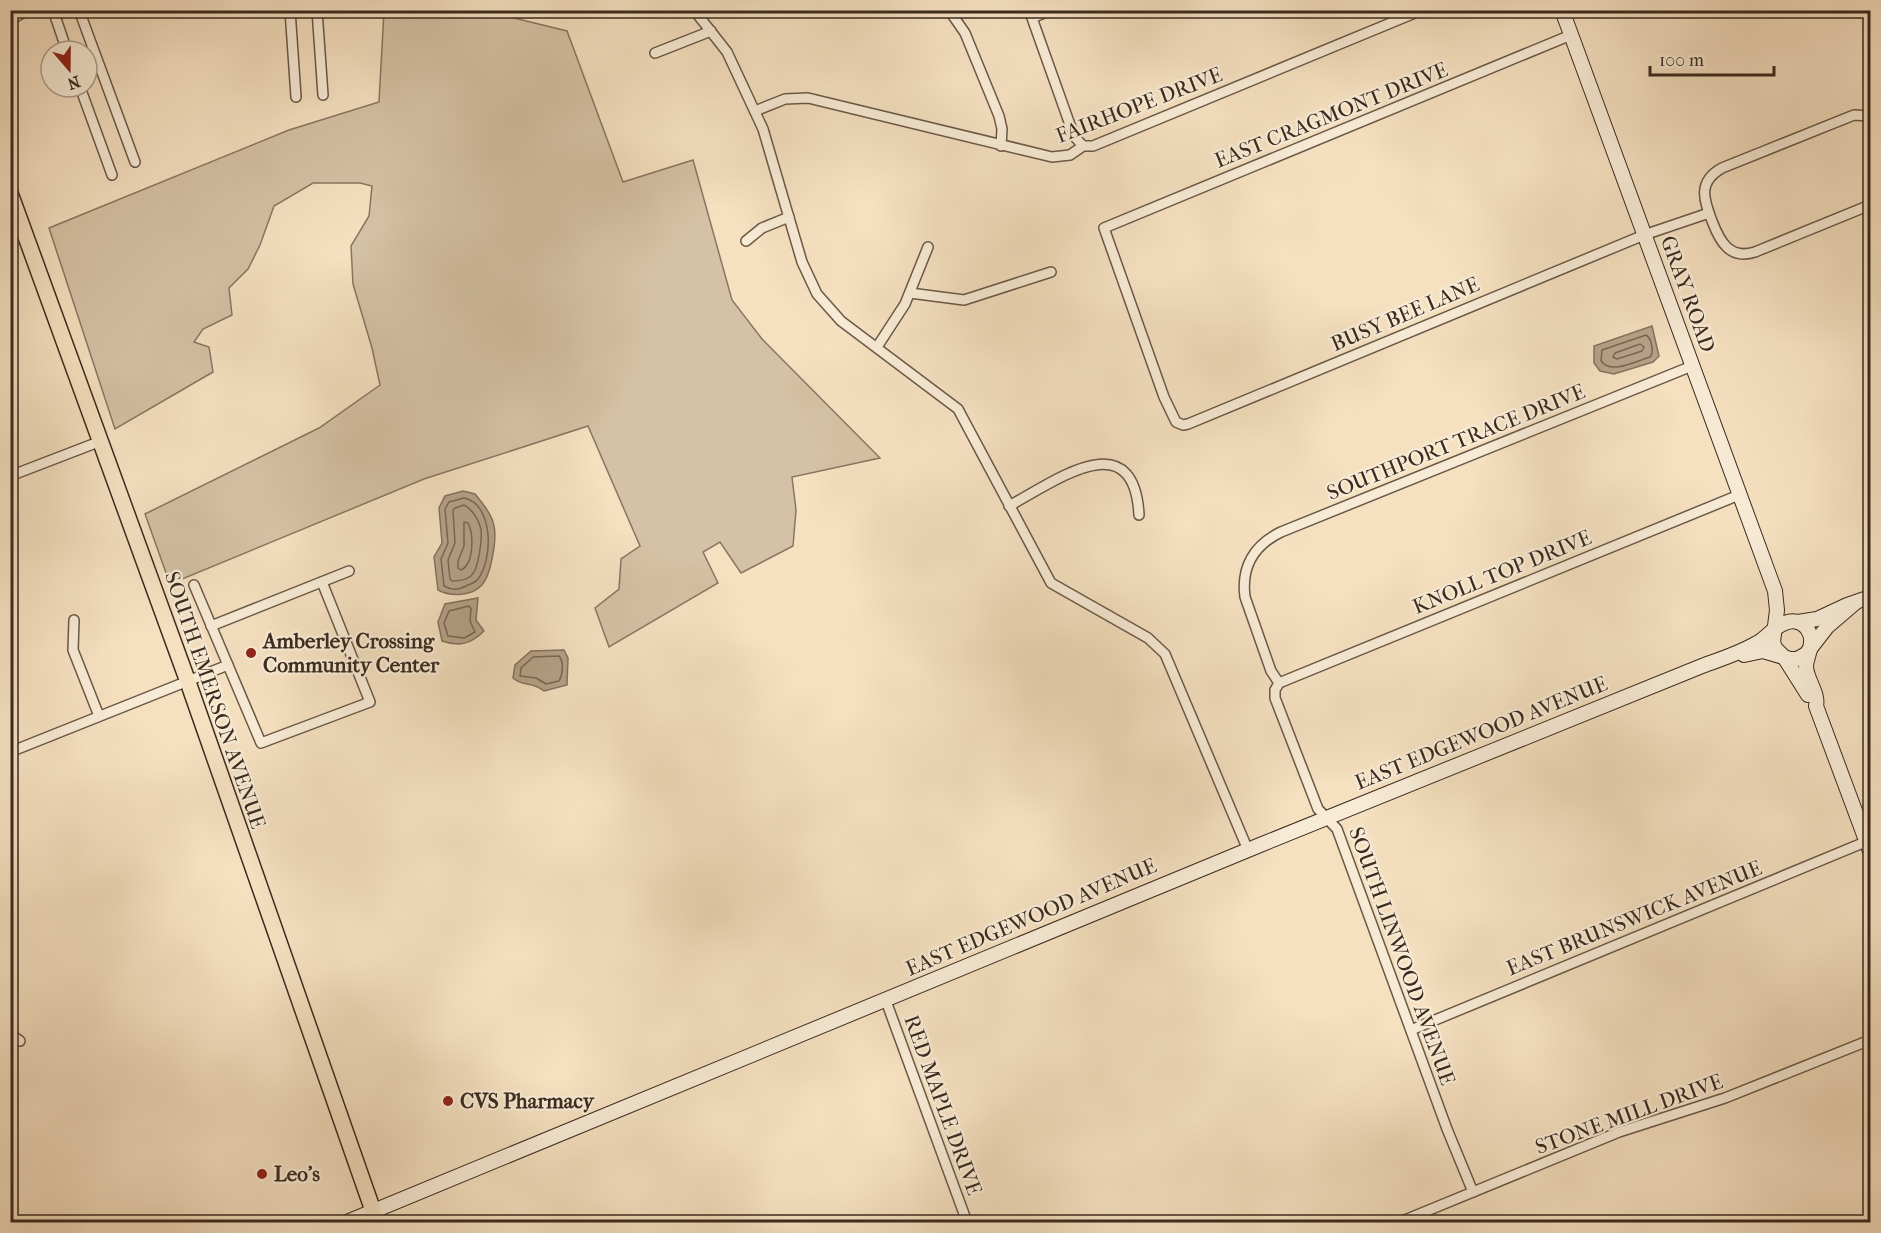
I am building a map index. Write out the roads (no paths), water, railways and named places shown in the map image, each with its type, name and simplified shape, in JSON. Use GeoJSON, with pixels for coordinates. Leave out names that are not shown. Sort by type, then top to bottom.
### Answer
{"type":"FeatureCollection","features":[{"type":"Feature","properties":{"kind":"main road","name":"GRAY ROAD"},"geometry":{"type":"LineString","coordinates":[[1562,10],[1775,591],[1778,610],[1776,629]]}},
{"type":"Feature","properties":{"kind":"main road","name":"SOUTH EMERSON AVENUE"},"geometry":{"type":"LineString","coordinates":[[10,193],[188,682],[375,1217]]}},
{"type":"Feature","properties":{"kind":"main road","name":"GRAY ROAD"},"geometry":{"type":"LineString","coordinates":[[1775,591],[1798,622]]}},
{"type":"Feature","properties":{"kind":"main road"},"geometry":{"type":"LineString","coordinates":[[1869,844],[1816,706],[1784,657],[1774,648],[1773,635],[1776,629],[1786,622],[1817,619],[1870,597]]}},
{"type":"Feature","properties":{"kind":"main road"},"geometry":{"type":"LineString","coordinates":[[1784,657],[1797,659],[1806,654],[1827,627],[1855,603]]}},
{"type":"Feature","properties":{"kind":"main road"},"geometry":{"type":"LineString","coordinates":[[1798,622],[1809,631],[1811,637],[1807,672],[1817,701],[1816,706]]}},
{"type":"Feature","properties":{"kind":"main road","name":"EAST EDGEWOOD AVENUE"},"geometry":{"type":"LineString","coordinates":[[347,1222],[375,1217],[886,1000],[1248,850],[1734,655],[1762,640],[1776,629]]}},
{"type":"Feature","properties":{"kind":"main road","name":"EAST EDGEWOOD AVENUE"},"geometry":{"type":"LineString","coordinates":[[1734,655],[1737,657],[1763,651],[1784,657]]}},
{"type":"Feature","properties":{"kind":"street"},"geometry":{"type":"LineString","coordinates":[[11,18],[28,10]]}},
{"type":"Feature","properties":{"kind":"street"},"geometry":{"type":"LineString","coordinates":[[52,10],[63,39]]}},
{"type":"Feature","properties":{"kind":"street"},"geometry":{"type":"LineString","coordinates":[[79,10],[135,162]]}},
{"type":"Feature","properties":{"kind":"street"},"geometry":{"type":"LineString","coordinates":[[291,10],[296,97]]}},
{"type":"Feature","properties":{"kind":"street"},"geometry":{"type":"LineString","coordinates":[[317,10],[323,95]]}},
{"type":"Feature","properties":{"kind":"street"},"geometry":{"type":"LineString","coordinates":[[694,10],[727,52],[767,138],[803,265],[817,294],[841,321],[958,409],[1051,583],[1148,638],[1165,654],[1248,850]]}},
{"type":"Feature","properties":{"kind":"street"},"geometry":{"type":"LineString","coordinates":[[949,10],[965,33],[999,116],[1002,132],[1001,146]]}},
{"type":"Feature","properties":{"kind":"street"},"geometry":{"type":"LineString","coordinates":[[1051,10],[1032,18],[1074,136],[1083,146]]}},
{"type":"Feature","properties":{"kind":"street","name":"FAIRHOPE DRIVE"},"geometry":{"type":"LineString","coordinates":[[755,111],[785,99],[808,98],[1001,146],[1058,157],[1070,156],[1083,146],[1093,146],[1422,10]]}},
{"type":"Feature","properties":{"kind":"street"},"geometry":{"type":"LineString","coordinates":[[655,53],[711,31]]}},
{"type":"Feature","properties":{"kind":"street","name":"EAST CRAGMONT DRIVE"},"geometry":{"type":"LineString","coordinates":[[1179,424],[1173,419],[1164,397],[1104,228],[1571,35]]}},
{"type":"Feature","properties":{"kind":"street"},"geometry":{"type":"LineString","coordinates":[[84,99],[112,175]]}},
{"type":"Feature","properties":{"kind":"street"},"geometry":{"type":"LineString","coordinates":[[1870,116],[1854,115],[1715,172],[1707,181],[1704,192],[1709,213],[1723,245],[1733,252],[1744,254],[1752,253],[1870,205]]}},
{"type":"Feature","properties":{"kind":"street","name":"BUSY BEE LANE"},"geometry":{"type":"LineString","coordinates":[[1179,424],[1188,424],[1644,235],[1709,213]]}},
{"type":"Feature","properties":{"kind":"street"},"geometry":{"type":"LineString","coordinates":[[746,241],[762,228],[789,217]]}},
{"type":"Feature","properties":{"kind":"street"},"geometry":{"type":"LineString","coordinates":[[877,347],[901,312],[928,247]]}},
{"type":"Feature","properties":{"kind":"street"},"geometry":{"type":"LineString","coordinates":[[910,293],[964,300],[1051,272]]}},
{"type":"Feature","properties":{"kind":"street","name":"SOUTHPORT TRACE DRIVE"},"geometry":{"type":"LineString","coordinates":[[1246,568],[1259,546],[1275,535],[1692,366]]}},
{"type":"Feature","properties":{"kind":"street"},"geometry":{"type":"LineString","coordinates":[[10,476],[100,441]]}},
{"type":"Feature","properties":{"kind":"street"},"geometry":{"type":"LineString","coordinates":[[1009,506],[1086,465],[1105,462],[1125,472],[1138,493],[1139,515]]}},
{"type":"Feature","properties":{"kind":"street","name":"KNOLL TOP DRIVE"},"geometry":{"type":"LineString","coordinates":[[1279,683],[1738,495]]}},
{"type":"Feature","properties":{"kind":"street","name":"SOUTH LINWOOD AVENUE"},"geometry":{"type":"LineString","coordinates":[[1246,568],[1244,587],[1247,605],[1271,671],[1279,683],[1275,690],[1275,698],[1320,814],[1337,829],[1447,1129],[1473,1192]]}},
{"type":"Feature","properties":{"kind":"street"},"geometry":{"type":"LineString","coordinates":[[211,626],[349,571]]}},
{"type":"Feature","properties":{"kind":"street"},"geometry":{"type":"LineString","coordinates":[[194,585],[261,743],[370,702],[322,582]]}},
{"type":"Feature","properties":{"kind":"street"},"geometry":{"type":"LineString","coordinates":[[74,620],[74,650],[99,716]]}},
{"type":"Feature","properties":{"kind":"street"},"geometry":{"type":"LineString","coordinates":[[10,752],[228,665]]}},
{"type":"Feature","properties":{"kind":"street","name":"EAST BRUNSWICK AVENUE"},"geometry":{"type":"LineString","coordinates":[[1411,1030],[1869,844]]}},
{"type":"Feature","properties":{"kind":"street","name":"RED MAPLE DRIVE"},"geometry":{"type":"LineString","coordinates":[[886,1000],[967,1222]]}},
{"type":"Feature","properties":{"kind":"street"},"geometry":{"type":"LineString","coordinates":[[10,1034],[20,1041]]}},
{"type":"Feature","properties":{"kind":"street","name":"STONE MILL DRIVE"},"geometry":{"type":"LineString","coordinates":[[1400,1222],[1619,1132],[1725,1098],[1870,1040]]}},
{"type":"Feature","properties":{"kind":"water"},"geometry":{"type":"Polygon","coordinates":[[[1652,326],[1659,356],[1653,362],[1614,374],[1600,371],[1594,363],[1594,346],[1652,326]]]}},
{"type":"Feature","properties":{"kind":"water"},"geometry":{"type":"Polygon","coordinates":[[[463,491],[475,494],[486,509],[493,522],[495,539],[491,565],[482,585],[467,593],[455,594],[438,590],[434,557],[442,543],[439,508],[445,496],[463,491]]]}},
{"type":"Feature","properties":{"kind":"water"},"geometry":{"type":"Polygon","coordinates":[[[478,598],[476,620],[484,631],[464,643],[454,644],[442,641],[438,622],[445,604],[478,598]]]}},
{"type":"Feature","properties":{"kind":"water"},"geometry":{"type":"Polygon","coordinates":[[[564,650],[568,658],[567,685],[544,691],[513,678],[515,665],[531,651],[564,650]]]}},
{"type":"Feature","properties":{"kind":"place","name":"Amberley Crossing Community Center"},"geometry":{"type":"Point","coordinates":[251,653]}},
{"type":"Feature","properties":{"kind":"place","name":"CVS Pharmacy"},"geometry":{"type":"Point","coordinates":[448,1101]}},
{"type":"Feature","properties":{"kind":"place","name":"Leo's"},"geometry":{"type":"Point","coordinates":[262,1174]}}]}
